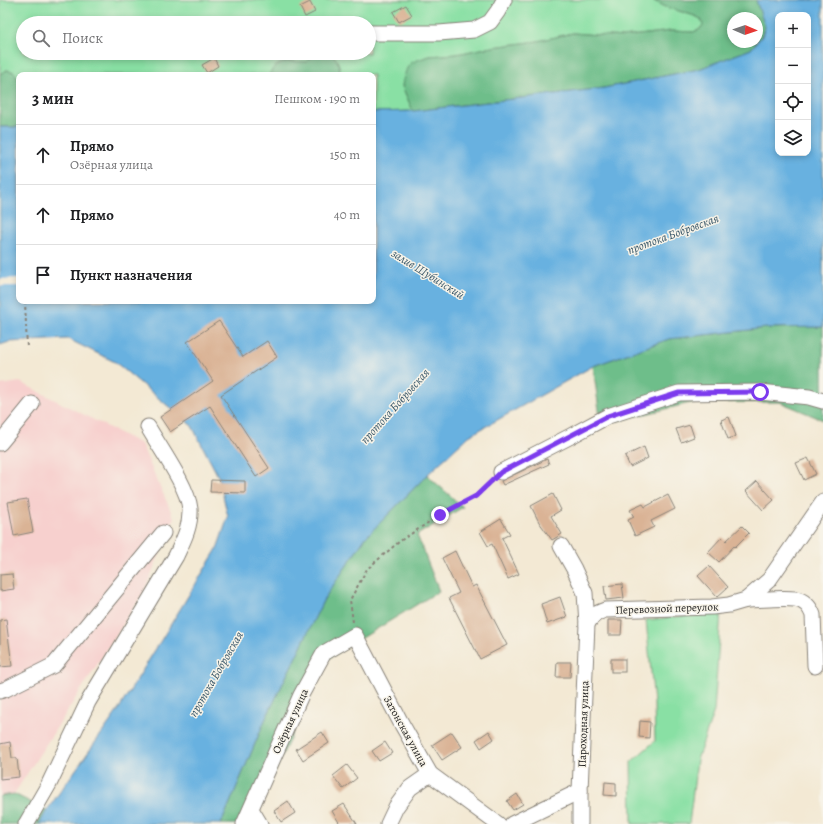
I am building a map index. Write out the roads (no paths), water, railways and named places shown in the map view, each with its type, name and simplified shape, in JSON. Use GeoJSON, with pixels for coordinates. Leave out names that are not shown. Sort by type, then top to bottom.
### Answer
{"type":"FeatureCollection","features":[{"type":"Feature","properties":{"kind":"street"},"geometry":{"type":"LineString","coordinates":[[376,32],[439,33],[474,30],[490,22],[504,0]]}},
{"type":"Feature","properties":{"kind":"street"},"geometry":{"type":"LineString","coordinates":[[501,472],[608,416],[679,393],[760,392],[809,397],[823,401]]}},
{"type":"Feature","properties":{"kind":"street"},"geometry":{"type":"LineString","coordinates":[[0,443],[32,404]]}},
{"type":"Feature","properties":{"kind":"street"},"geometry":{"type":"LineString","coordinates":[[26,824],[49,784],[88,702],[176,556],[187,532],[190,509],[183,487],[148,427]]}},
{"type":"Feature","properties":{"kind":"street","name":"Перевозной переулок"},"geometry":{"type":"LineString","coordinates":[[587,624],[592,616],[605,610],[712,607],[729,605],[746,600],[769,580],[823,502]]}},
{"type":"Feature","properties":{"kind":"street"},"geometry":{"type":"LineString","coordinates":[[0,691],[54,665],[163,532]]}},
{"type":"Feature","properties":{"kind":"street","name":"Пароходная улица"},"geometry":{"type":"LineString","coordinates":[[561,546],[585,593],[587,624],[580,824]]}},
{"type":"Feature","properties":{"kind":"street"},"geometry":{"type":"LineString","coordinates":[[746,600],[796,599],[805,603],[811,609],[813,615],[815,666]]}},
{"type":"Feature","properties":{"kind":"street","name":"Затонская улица"},"geometry":{"type":"LineString","coordinates":[[355,635],[400,721],[430,774],[498,824]]}},
{"type":"Feature","properties":{"kind":"street","name":"Озёрная улица"},"geometry":{"type":"LineString","coordinates":[[244,824],[301,695],[324,653],[355,635]]}},
{"type":"Feature","properties":{"kind":"street"},"geometry":{"type":"LineString","coordinates":[[388,824],[396,807],[410,788],[430,774]]}},
{"type":"Feature","properties":{"kind":"street"},"geometry":{"type":"LineString","coordinates":[[512,824],[580,792]]}},
{"type":"Feature","properties":{"kind":"street"},"geometry":{"type":"LineString","coordinates":[[250,809],[260,824]]}},
{"type":"Feature","properties":{"kind":"water"},"geometry":{"type":"Polygon","coordinates":[[[756,0],[823,0],[823,327],[767,328],[669,339],[593,366],[469,436],[427,475],[366,537],[324,599],[265,720],[221,824],[39,824],[47,810],[117,712],[217,549],[228,517],[219,478],[192,426],[115,362],[68,339],[9,342],[0,345],[0,127],[16,127],[16,304],[376,304],[376,112],[413,111],[604,88],[699,69],[751,49],[763,48],[763,33],[765,27],[763,12],[760,12],[756,0]]]}},
{"type":"Feature","properties":{"kind":"water label","name":"протока Бобровская"},"geometry":{"type":"Point","coordinates":[673,234]}},
{"type":"Feature","properties":{"kind":"water label","name":"залив Шубинский"},"geometry":{"type":"Point","coordinates":[428,274]}},
{"type":"Feature","properties":{"kind":"water label","name":"протока Бобровская"},"geometry":{"type":"Point","coordinates":[395,406]}},
{"type":"Feature","properties":{"kind":"water label","name":"протока Бобровская"},"geometry":{"type":"Point","coordinates":[216,674]}}]}
